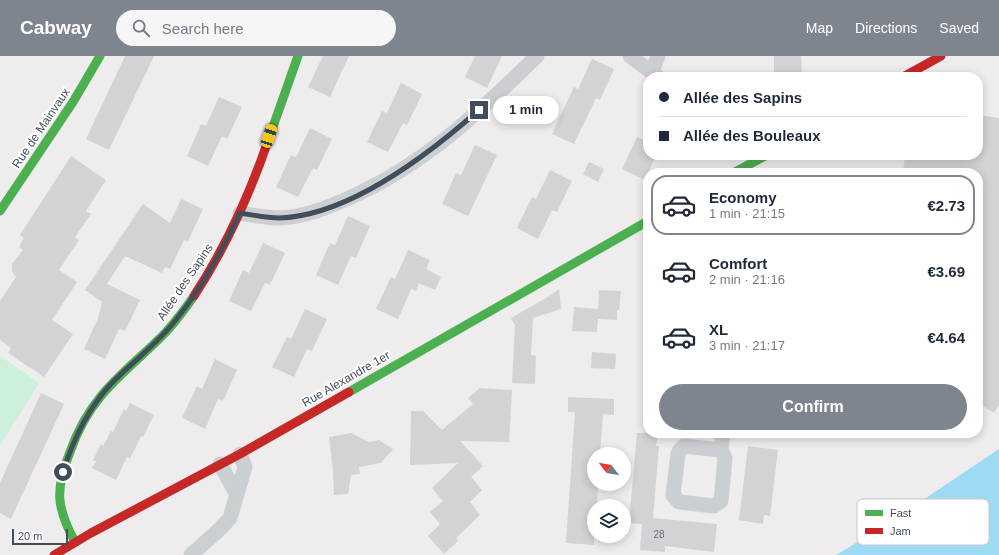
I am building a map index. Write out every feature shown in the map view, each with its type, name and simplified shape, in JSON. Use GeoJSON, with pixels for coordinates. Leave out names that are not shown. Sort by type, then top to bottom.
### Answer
{"type":"FeatureCollection","features":[{"type":"Feature","properties":{"kind":"main road","name":"Rue de Mainvaux"},"geometry":{"type":"LineString","coordinates":[[0,211],[74,102],[100,56]]}},
{"type":"Feature","properties":{"kind":"main road","name":"Allée des Sapins"},"geometry":{"type":"LineString","coordinates":[[75,542],[66,526],[60,507],[58,494],[60,481],[66,463],[82,424],[93,406],[111,385],[160,338],[174,322],[224,247],[240,213],[259,166],[298,56]]}},
{"type":"Feature","properties":{"kind":"main road"},"geometry":{"type":"LineString","coordinates":[[913,72],[940,56]]}},
{"type":"Feature","properties":{"kind":"main road"},"geometry":{"type":"LineString","coordinates":[[741,167],[756,160]]}},
{"type":"Feature","properties":{"kind":"main road","name":"Rue Alexandre 1er"},"geometry":{"type":"LineString","coordinates":[[54,555],[75,542],[240,454],[643,224]]}},
{"type":"Feature","properties":{"kind":"street"},"geometry":{"type":"LineString","coordinates":[[240,213],[264,218],[297,216],[322,210],[365,192],[400,171],[442,141],[503,89],[537,56]]}},
{"type":"Feature","properties":{"kind":"street"},"geometry":{"type":"LineString","coordinates":[[630,56],[651,72]]}},
{"type":"Feature","properties":{"kind":"street"},"geometry":{"type":"LineString","coordinates":[[655,72],[658,56]]}},
{"type":"Feature","properties":{"kind":"street"},"geometry":{"type":"LineString","coordinates":[[721,450],[684,446],[680,450],[678,454],[673,495],[675,499],[679,502],[714,506],[721,501],[726,458],[721,450],[722,438]]}},
{"type":"Feature","properties":{"kind":"street"},"geometry":{"type":"LineString","coordinates":[[190,555],[221,528],[230,518],[245,467],[240,454]]}},
{"type":"Feature","properties":{"kind":"street"},"geometry":{"type":"LineString","coordinates":[[220,464],[237,495]]}},
{"type":"Feature","properties":{"kind":"green space"},"geometry":{"type":"Polygon","coordinates":[[[0,356],[39,383],[0,446],[0,356]]]}},
{"type":"Feature","properties":{"kind":"water"},"geometry":{"type":"Polygon","coordinates":[[[999,449],[999,555],[836,555],[857,542],[857,545],[989,545],[989,499],[924,499],[999,449]]]}},
{"type":"Feature","properties":{"kind":"building"},"geometry":{"type":"Polygon","coordinates":[[[125,56],[154,56],[109,150],[86,139],[125,56]]]}},
{"type":"Feature","properties":{"kind":"building"},"geometry":{"type":"Polygon","coordinates":[[[323,56],[349,56],[330,97],[308,87],[323,56]]]}},
{"type":"Feature","properties":{"kind":"building"},"geometry":{"type":"Polygon","coordinates":[[[475,56],[502,56],[487,88],[465,77],[475,56]]]}},
{"type":"Feature","properties":{"kind":"building"},"geometry":{"type":"Polygon","coordinates":[[[774,56],[801,56],[802,72],[774,72],[774,56]]]}},
{"type":"Feature","properties":{"kind":"building"},"geometry":{"type":"Polygon","coordinates":[[[592,59],[614,69],[600,100],[596,98],[574,144],[552,134],[574,87],[578,89],[592,59]]]}},
{"type":"Feature","properties":{"kind":"building"},"geometry":{"type":"Polygon","coordinates":[[[401,83],[422,94],[407,125],[403,123],[388,152],[367,142],[382,111],[387,113],[401,83]]]}},
{"type":"Feature","properties":{"kind":"building"},"geometry":{"type":"Polygon","coordinates":[[[219,97],[242,107],[227,139],[222,136],[208,166],[187,156],[201,124],[206,126],[219,97]]]}},
{"type":"Feature","properties":{"kind":"building"},"geometry":{"type":"Polygon","coordinates":[[[983,116],[999,118],[999,405],[994,413],[983,406],[983,168],[904,168],[904,160],[983,160],[983,116]]]}},
{"type":"Feature","properties":{"kind":"building"},"geometry":{"type":"Polygon","coordinates":[[[310,128],[332,139],[317,170],[313,168],[298,197],[276,187],[291,155],[296,157],[310,128]]]}},
{"type":"Feature","properties":{"kind":"building"},"geometry":{"type":"Polygon","coordinates":[[[637,137],[643,140],[643,160],[654,160],[650,168],[643,168],[643,179],[622,169],[637,137]]]}},
{"type":"Feature","properties":{"kind":"building"},"geometry":{"type":"Polygon","coordinates":[[[475,145],[497,155],[468,216],[442,204],[456,173],[461,175],[475,145]]]}},
{"type":"Feature","properties":{"kind":"building"},"geometry":{"type":"Polygon","coordinates":[[[71,156],[106,180],[86,211],[91,214],[75,237],[79,240],[59,270],[77,282],[52,320],[73,334],[44,377],[8,353],[11,348],[0,340],[0,301],[16,277],[12,271],[12,264],[23,250],[19,247],[24,238],[20,235],[71,156]]]}},
{"type":"Feature","properties":{"kind":"building"},"geometry":{"type":"Polygon","coordinates":[[[589,162],[604,169],[598,182],[583,174],[589,162]]]}},
{"type":"Feature","properties":{"kind":"building"},"geometry":{"type":"Polygon","coordinates":[[[550,170],[572,181],[557,212],[552,210],[538,239],[517,228],[532,197],[536,199],[550,170]]]}},
{"type":"Feature","properties":{"kind":"building"},"geometry":{"type":"Polygon","coordinates":[[[181,199],[203,209],[188,241],[184,240],[170,269],[165,267],[162,273],[125,256],[107,284],[140,300],[125,331],[119,329],[105,359],[84,349],[98,318],[102,302],[85,290],[143,204],[170,223],[181,199]]]}},
{"type":"Feature","properties":{"kind":"building"},"geometry":{"type":"Polygon","coordinates":[[[348,216],[370,226],[356,258],[351,256],[338,285],[316,275],[330,243],[335,245],[348,216]]]}},
{"type":"Feature","properties":{"kind":"building"},"geometry":{"type":"Polygon","coordinates":[[[263,243],[285,253],[270,285],[265,283],[251,311],[229,301],[243,270],[249,273],[263,243]]]}},
{"type":"Feature","properties":{"kind":"building"},"geometry":{"type":"Polygon","coordinates":[[[408,250],[430,260],[426,269],[441,277],[435,290],[419,283],[416,291],[411,289],[398,319],[376,309],[391,277],[395,279],[408,250]]]}},
{"type":"Feature","properties":{"kind":"building"},"geometry":{"type":"Polygon","coordinates":[[[559,289],[561,309],[533,318],[531,355],[536,356],[535,384],[512,383],[515,324],[511,318],[559,289]]]}},
{"type":"Feature","properties":{"kind":"building"},"geometry":{"type":"Polygon","coordinates":[[[599,290],[621,291],[619,310],[617,310],[617,320],[598,319],[597,332],[572,331],[574,307],[598,309],[599,290]]]}},
{"type":"Feature","properties":{"kind":"building"},"geometry":{"type":"Polygon","coordinates":[[[305,309],[327,319],[312,351],[307,349],[294,377],[272,367],[287,337],[291,339],[305,309]]]}},
{"type":"Feature","properties":{"kind":"building"},"geometry":{"type":"Polygon","coordinates":[[[592,352],[616,354],[615,369],[591,368],[592,352]]]}},
{"type":"Feature","properties":{"kind":"building"},"geometry":{"type":"Polygon","coordinates":[[[215,359],[237,370],[223,401],[218,399],[205,429],[182,418],[197,386],[202,389],[215,359]]]}},
{"type":"Feature","properties":{"kind":"building"},"geometry":{"type":"Polygon","coordinates":[[[480,388],[512,390],[509,442],[460,441],[483,466],[471,477],[482,490],[470,502],[480,515],[456,538],[458,541],[444,554],[428,536],[440,524],[430,512],[443,501],[432,488],[458,463],[410,465],[411,411],[423,411],[442,430],[473,404],[468,398],[480,388]]]}},
{"type":"Feature","properties":{"kind":"building"},"geometry":{"type":"Polygon","coordinates":[[[41,393],[64,404],[11,519],[0,513],[0,483],[41,393]]]}},
{"type":"Feature","properties":{"kind":"building"},"geometry":{"type":"Polygon","coordinates":[[[568,397],[614,399],[614,415],[603,414],[601,447],[587,447],[587,491],[598,491],[597,499],[587,499],[587,543],[594,543],[594,545],[566,543],[575,412],[568,412],[568,397]]]}},
{"type":"Feature","properties":{"kind":"building"},"geometry":{"type":"Polygon","coordinates":[[[130,403],[154,415],[143,437],[141,436],[130,459],[127,457],[116,480],[92,468],[96,461],[93,460],[101,444],[103,446],[111,431],[113,432],[124,409],[126,411],[130,403]]]}},
{"type":"Feature","properties":{"kind":"building"},"geometry":{"type":"Polygon","coordinates":[[[351,433],[369,442],[379,440],[393,449],[381,463],[359,467],[360,474],[351,475],[348,494],[334,495],[329,437],[351,433]]]}},
{"type":"Feature","properties":{"kind":"building"},"geometry":{"type":"Polygon","coordinates":[[[637,433],[643,433],[643,438],[657,438],[656,446],[659,446],[653,518],[717,524],[714,552],[665,546],[665,552],[640,550],[642,524],[631,523],[631,500],[637,433]]]}},
{"type":"Feature","properties":{"kind":"building"},"geometry":{"type":"Polygon","coordinates":[[[748,446],[778,450],[770,516],[764,515],[763,524],[739,520],[748,446]]]}},
{"type":"Feature","properties":{"kind":"traffic: fast"},"geometry":{"type":"LineString","coordinates":[[0,211],[73,102],[100,56]]}},
{"type":"Feature","properties":{"kind":"traffic: fast"},"geometry":{"type":"LineString","coordinates":[[269,138],[298,56]]}},
{"type":"Feature","properties":{"kind":"traffic: fast"},"geometry":{"type":"LineString","coordinates":[[742,168],[758,160]]}},
{"type":"Feature","properties":{"kind":"traffic: fast"},"geometry":{"type":"LineString","coordinates":[[349,392],[643,224]]}},
{"type":"Feature","properties":{"kind":"traffic: fast"},"geometry":{"type":"LineString","coordinates":[[75,542],[61,508],[60,488],[65,465],[79,430],[91,409],[101,396],[116,379],[166,332],[194,296]]}},
{"type":"Feature","properties":{"kind":"traffic: jam"},"geometry":{"type":"LineString","coordinates":[[912,72],[941,56]]}},
{"type":"Feature","properties":{"kind":"traffic: jam"},"geometry":{"type":"LineString","coordinates":[[194,296],[217,259],[227,239],[254,179],[269,138]]}},
{"type":"Feature","properties":{"kind":"traffic: jam"},"geometry":{"type":"LineString","coordinates":[[54,555],[91,533],[240,454],[349,392]]}},
{"type":"Feature","properties":{"kind":"route"},"geometry":{"type":"LineString","coordinates":[[63,472],[74,441],[91,409],[111,385],[160,338],[190,301],[224,247],[240,213],[264,218],[280,218],[317,212],[335,205],[365,192],[404,169],[431,150],[479,110]]}}]}
